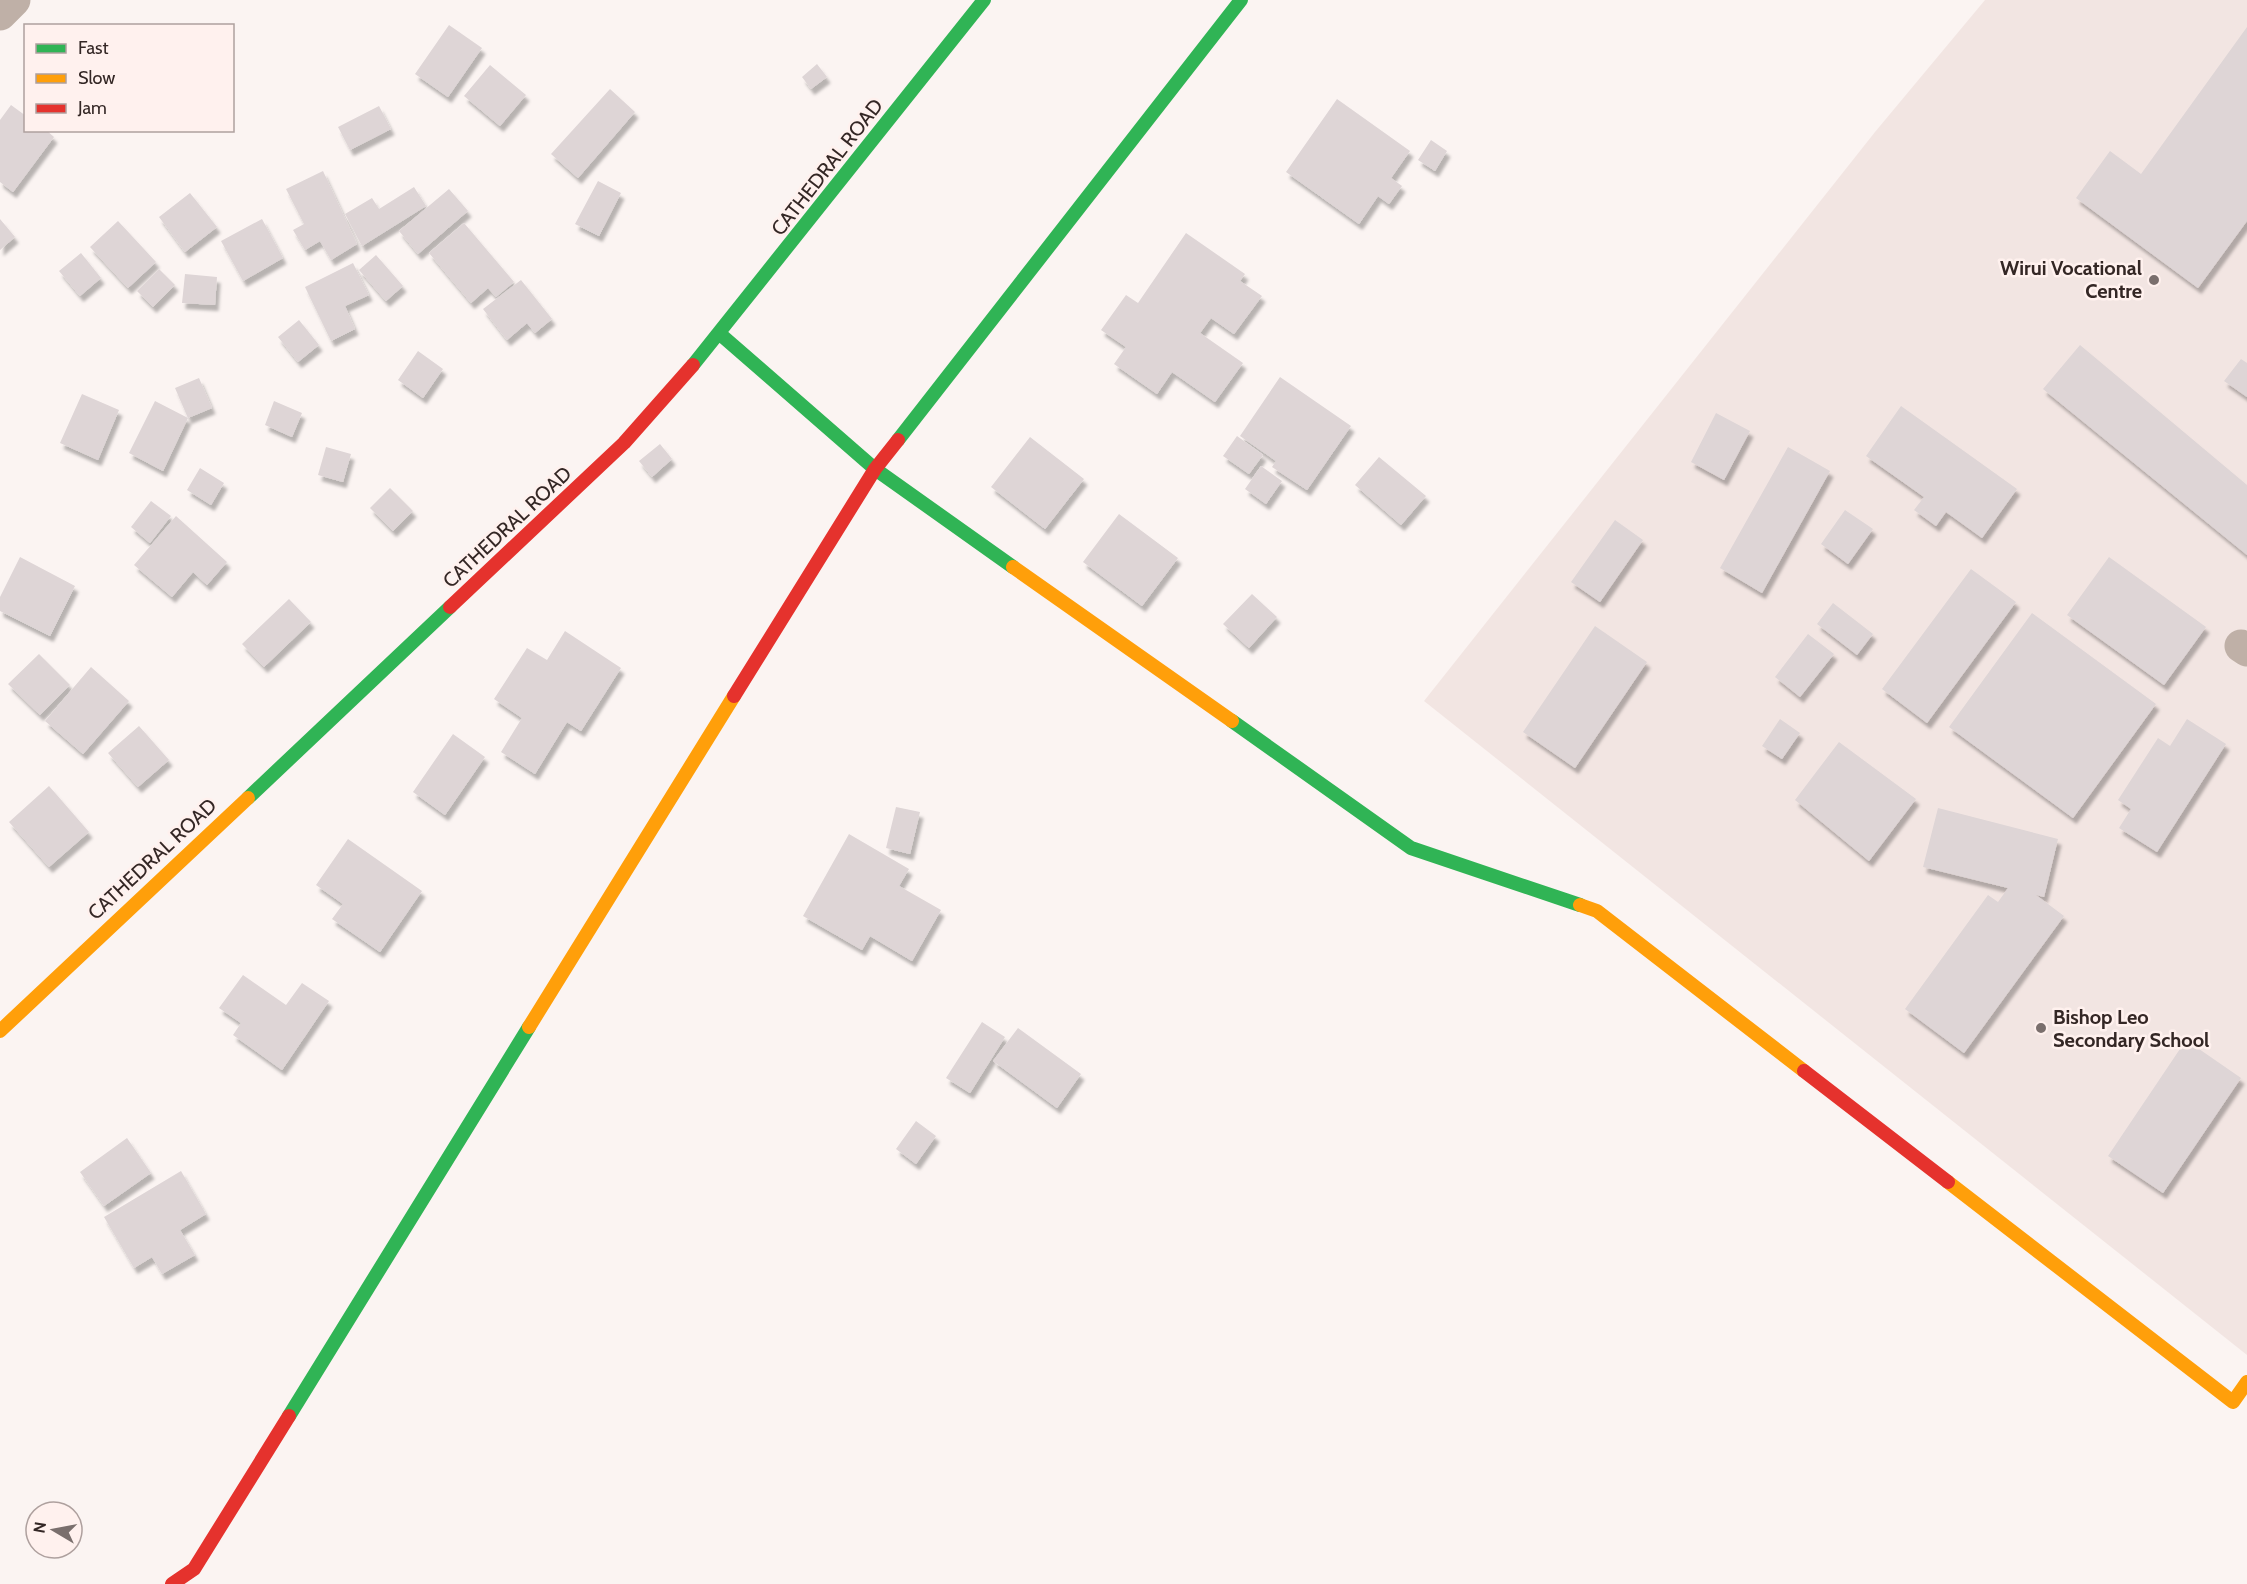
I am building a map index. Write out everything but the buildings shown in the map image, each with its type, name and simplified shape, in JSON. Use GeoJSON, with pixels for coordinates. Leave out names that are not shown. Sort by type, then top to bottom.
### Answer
{"type":"FeatureCollection","features":[{"type":"Feature","properties":{"kind":"street"},"geometry":{"type":"LineString","coordinates":[[0,14],[14,0]]}},
{"type":"Feature","properties":{"kind":"street","name":"CATHEDRAL ROAD"},"geometry":{"type":"LineString","coordinates":[[0,1031],[624,443],[720,334],[984,0]]}},
{"type":"Feature","properties":{"kind":"street"},"geometry":{"type":"LineString","coordinates":[[192,1579],[875,469],[1241,0]]}},
{"type":"Feature","properties":{"kind":"street"},"geometry":{"type":"LineString","coordinates":[[720,334],[875,469],[1411,848],[1597,911],[2233,1402],[2247,1382]]}},
{"type":"Feature","properties":{"kind":"shaded area","name":"Bishop Leo Secondary School"},"geometry":{"type":"Polygon","coordinates":[[[1985,0],[2247,0],[2247,1355],[1424,701],[1875,132],[1985,0]]]}},
{"type":"Feature","properties":{"kind":"traffic: fast"},"geometry":{"type":"LineString","coordinates":[[693,365],[984,0]]}},
{"type":"Feature","properties":{"kind":"traffic: fast"},"geometry":{"type":"LineString","coordinates":[[898,440],[1241,0]]}},
{"type":"Feature","properties":{"kind":"traffic: fast"},"geometry":{"type":"LineString","coordinates":[[720,334],[875,469],[1013,567]]}},
{"type":"Feature","properties":{"kind":"traffic: fast"},"geometry":{"type":"LineString","coordinates":[[248,798],[450,607]]}},
{"type":"Feature","properties":{"kind":"traffic: fast"},"geometry":{"type":"LineString","coordinates":[[1232,721],[1411,848],[1580,905]]}},
{"type":"Feature","properties":{"kind":"traffic: fast"},"geometry":{"type":"LineString","coordinates":[[289,1416],[529,1027]]}},
{"type":"Feature","properties":{"kind":"traffic: slow"},"geometry":{"type":"LineString","coordinates":[[1013,567],[1232,721]]}},
{"type":"Feature","properties":{"kind":"traffic: slow"},"geometry":{"type":"LineString","coordinates":[[529,1027],[734,696]]}},
{"type":"Feature","properties":{"kind":"traffic: slow"},"geometry":{"type":"LineString","coordinates":[[0,1031],[248,798]]}},
{"type":"Feature","properties":{"kind":"traffic: slow"},"geometry":{"type":"LineString","coordinates":[[1580,905],[1597,911],[1804,1071]]}},
{"type":"Feature","properties":{"kind":"traffic: slow"},"geometry":{"type":"LineString","coordinates":[[1948,1182],[2233,1402],[2247,1382]]}},
{"type":"Feature","properties":{"kind":"traffic: jam"},"geometry":{"type":"LineString","coordinates":[[450,607],[624,443],[693,365]]}},
{"type":"Feature","properties":{"kind":"traffic: jam"},"geometry":{"type":"LineString","coordinates":[[734,696],[875,469],[898,440]]}},
{"type":"Feature","properties":{"kind":"traffic: jam"},"geometry":{"type":"LineString","coordinates":[[1804,1071],[1948,1182]]}},
{"type":"Feature","properties":{"kind":"traffic: jam"},"geometry":{"type":"LineString","coordinates":[[172,1584],[194,1569],[289,1416]]}},
{"type":"Feature","properties":{"kind":"place","name":"Wirui Vocational Centre"},"geometry":{"type":"Point","coordinates":[2154,280]}},
{"type":"Feature","properties":{"kind":"place","name":"Bishop Leo Secondary School"},"geometry":{"type":"Point","coordinates":[2041,1028]}}]}
